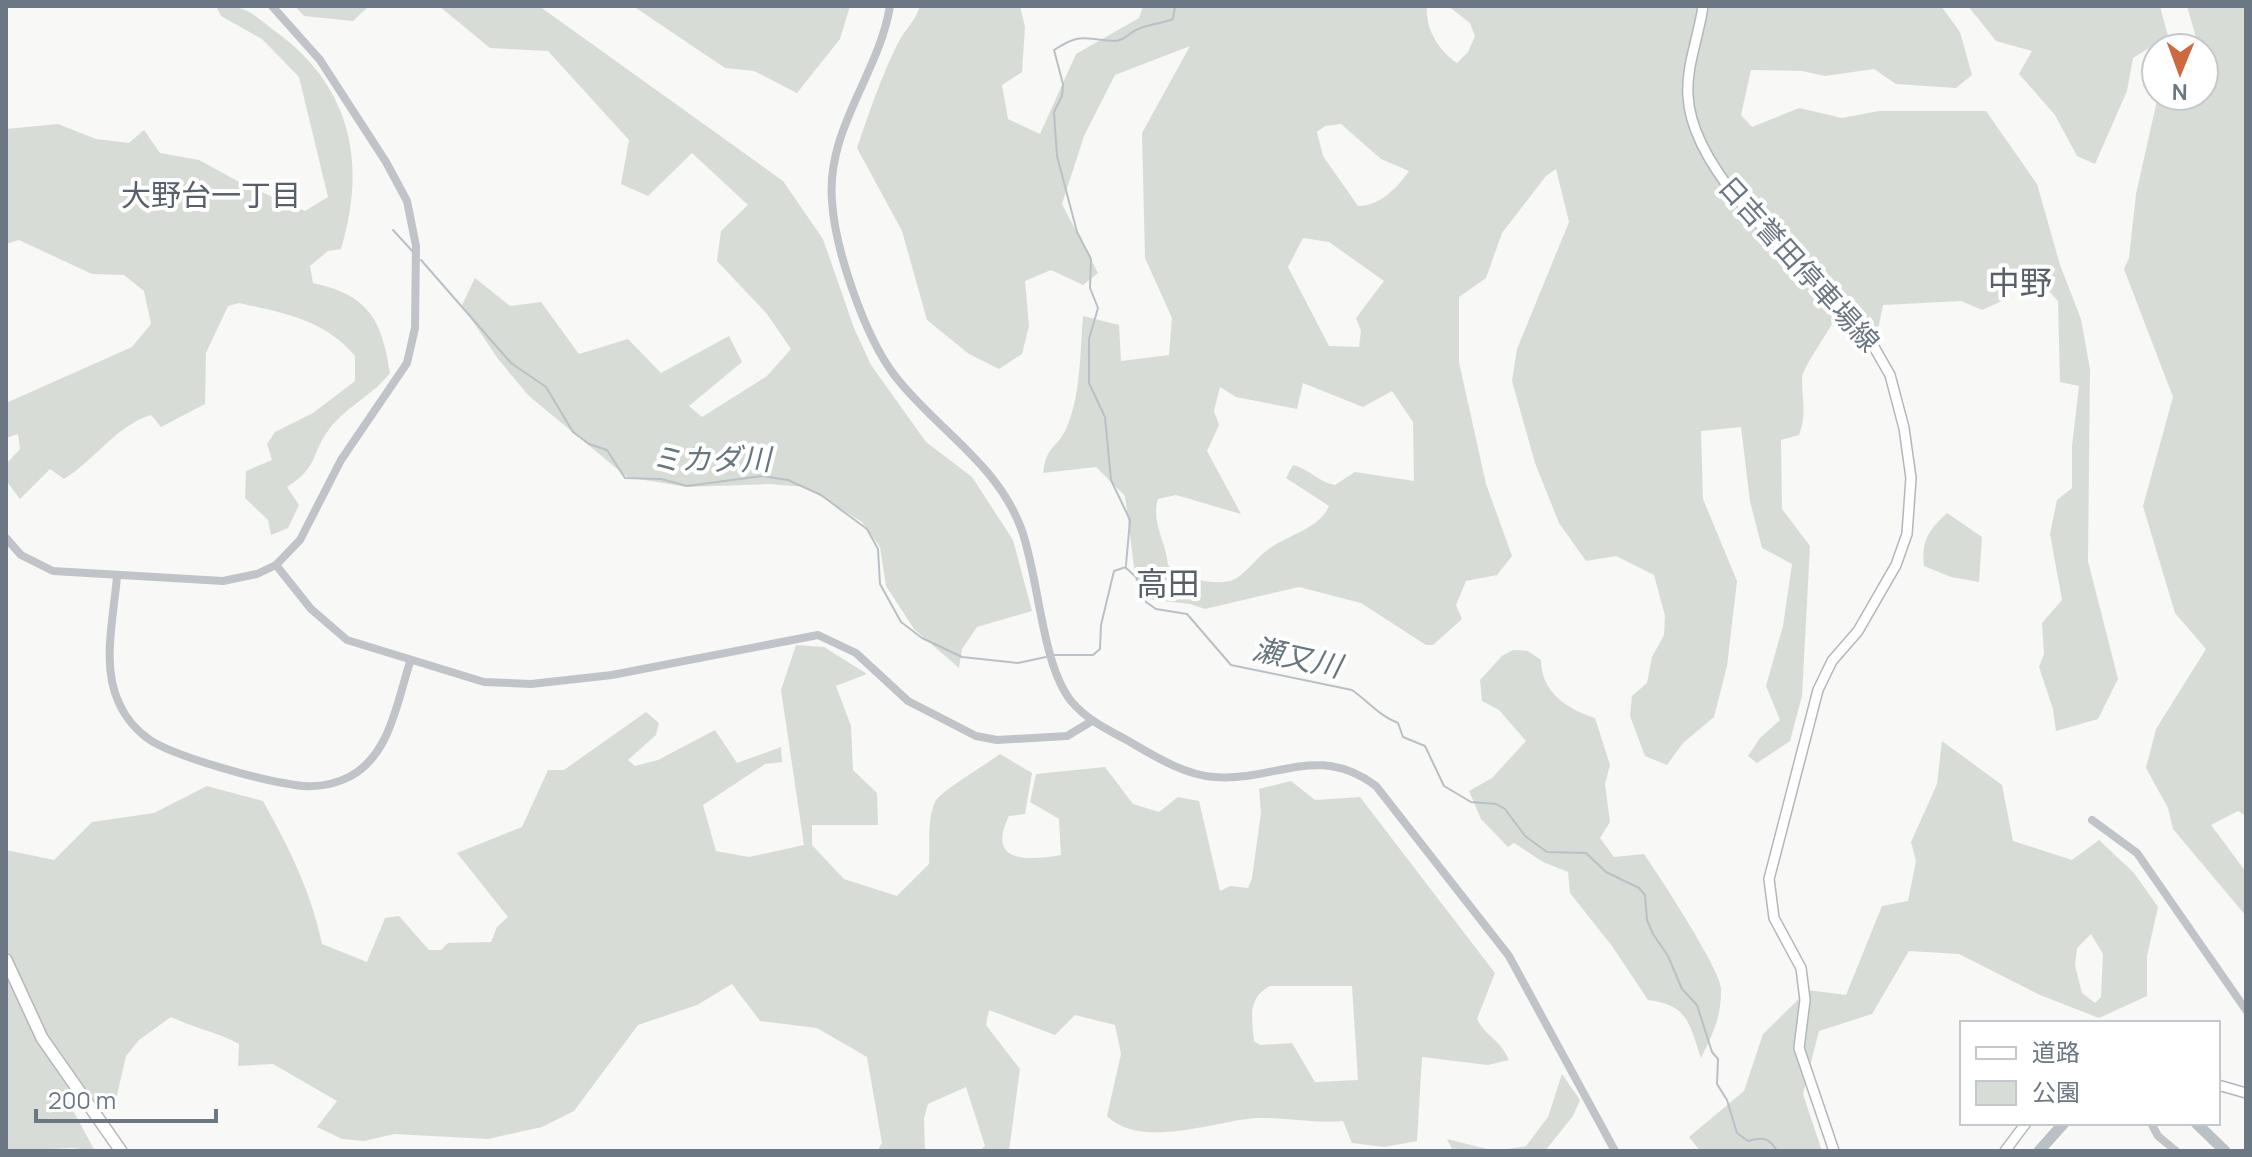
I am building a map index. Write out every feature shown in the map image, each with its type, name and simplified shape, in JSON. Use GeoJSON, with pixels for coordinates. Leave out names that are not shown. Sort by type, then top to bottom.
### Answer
{"type":"FeatureCollection","features":[{"type":"Feature","properties":{"kind":"main road","name":"日吉誉田停車場線"},"geometry":{"type":"LineString","coordinates":[[1703,6],[1688,93],[1702,142],[1727,188],[1862,326],[1874,344],[1895,391],[1909,457],[1906,543],[1858,631],[1832,661],[1818,690],[1769,879],[1774,918],[1801,968],[1805,1000],[1799,1048],[1834,1151]]}},
{"type":"Feature","properties":{"kind":"main road"},"geometry":{"type":"LineString","coordinates":[[6,960],[42,1038],[121,1151]]}},
{"type":"Feature","properties":{"kind":"main road"},"geometry":{"type":"LineString","coordinates":[[2220,1086],[2246,1093]]}},
{"type":"Feature","properties":{"kind":"main road"},"geometry":{"type":"LineString","coordinates":[[2005,1151],[2024,1125]]}},
{"type":"Feature","properties":{"kind":"street"},"geometry":{"type":"LineString","coordinates":[[6,538],[21,555],[53,571],[235,581],[276,565],[300,540],[341,460],[407,363],[415,328],[416,246],[407,201],[386,162],[320,60],[272,6]]}},
{"type":"Feature","properties":{"kind":"street"},"geometry":{"type":"LineString","coordinates":[[890,6],[841,134],[831,180],[836,224],[859,308],[877,348],[895,377],[995,479],[1021,528],[1058,676],[1070,700],[1092,721],[1170,762],[1208,777],[1232,777],[1328,764],[1353,771],[1376,786],[1509,956],[1615,1151]]}},
{"type":"Feature","properties":{"kind":"street"},"geometry":{"type":"LineString","coordinates":[[276,565],[327,626],[363,647],[484,682],[531,684],[612,675],[818,635],[856,653],[908,701],[976,736],[997,740],[1024,736],[1067,736],[1092,721]]}},
{"type":"Feature","properties":{"kind":"street"},"geometry":{"type":"LineString","coordinates":[[117,576],[110,661],[120,706],[149,739],[238,770],[296,786],[323,786],[350,776],[371,759],[385,738],[410,662]]}},
{"type":"Feature","properties":{"kind":"street"},"geometry":{"type":"LineString","coordinates":[[2092,820],[2137,853],[2246,1010]]}},
{"type":"Feature","properties":{"kind":"street"},"geometry":{"type":"LineString","coordinates":[[2152,1125],[2158,1136],[2176,1151]]}},
{"type":"Feature","properties":{"kind":"green space"},"geometry":{"type":"Polygon","coordinates":[[[216,6],[235,7],[260,19],[301,53],[321,76],[336,101],[352,156],[349,217],[341,249],[328,251],[310,266],[313,283],[347,295],[369,312],[382,338],[390,373],[330,428],[305,473],[287,487],[299,505],[288,528],[271,535],[268,520],[245,498],[246,471],[272,460],[267,444],[275,432],[313,413],[355,381],[355,356],[317,326],[239,303],[228,306],[206,353],[205,404],[161,427],[151,415],[139,420],[117,434],[64,479],[50,469],[20,499],[8,483],[7,463],[20,449],[18,434],[6,438],[6,403],[132,347],[151,324],[144,291],[124,275],[92,274],[19,240],[6,244],[6,129],[58,124],[96,139],[129,143],[144,130],[160,153],[199,160],[243,184],[305,211],[328,197],[299,77],[262,39],[221,16],[216,6]]]}},
{"type":"Feature","properties":{"kind":"green space"},"geometry":{"type":"Polygon","coordinates":[[[295,6],[369,6],[353,21],[304,16],[295,6]]]}},
{"type":"Feature","properties":{"kind":"green space"},"geometry":{"type":"Polygon","coordinates":[[[439,6],[539,6],[783,181],[823,239],[854,328],[871,365],[926,442],[972,477],[1013,540],[1032,611],[977,627],[962,649],[959,668],[914,629],[886,586],[880,547],[862,522],[806,487],[769,484],[687,487],[627,477],[529,396],[498,359],[462,305],[475,278],[510,306],[541,302],[579,354],[628,339],[661,373],[729,336],[742,362],[689,406],[702,417],[767,376],[791,349],[767,314],[717,261],[721,231],[748,205],[692,153],[648,196],[621,184],[629,140],[548,51],[490,48],[439,6]]]}},
{"type":"Feature","properties":{"kind":"green space"},"geometry":{"type":"Polygon","coordinates":[[[633,6],[850,6],[840,39],[797,93],[754,71],[725,68],[633,6]]]}},
{"type":"Feature","properties":{"kind":"green space"},"geometry":{"type":"Polygon","coordinates":[[[920,6],[1020,6],[1025,27],[1022,72],[1002,85],[1008,119],[1040,134],[1076,54],[1139,18],[1143,6],[1427,6],[1428,22],[1434,38],[1457,63],[1468,52],[1475,36],[1470,23],[1448,6],[1941,6],[1960,32],[1972,75],[1956,88],[1896,84],[1874,69],[1825,76],[1802,71],[1751,70],[1741,115],[1752,127],[1799,108],[1842,118],[1879,111],[1986,111],[2037,184],[2060,265],[2081,319],[2090,369],[2088,561],[2118,679],[2098,719],[2056,731],[2053,709],[2039,667],[2044,654],[2042,623],[2062,600],[2050,534],[2057,500],[2072,488],[2072,446],[2079,386],[2060,382],[2058,301],[2027,266],[2002,301],[1982,310],[1961,301],[1883,305],[1878,330],[1833,322],[1806,367],[1802,378],[1803,414],[1799,435],[1781,440],[1782,509],[1810,546],[1802,696],[1790,741],[1757,763],[1748,756],[1760,738],[1780,720],[1766,686],[1783,626],[1792,564],[1762,548],[1750,501],[1741,427],[1701,431],[1703,499],[1737,581],[1727,666],[1714,717],[1683,743],[1667,765],[1645,756],[1630,716],[1632,696],[1647,683],[1652,657],[1664,635],[1665,616],[1654,575],[1616,556],[1586,561],[1559,523],[1535,463],[1512,381],[1517,349],[1569,222],[1556,169],[1546,176],[1502,233],[1486,278],[1459,297],[1459,362],[1486,484],[1512,556],[1497,575],[1466,581],[1456,605],[1462,619],[1433,645],[1426,645],[1361,603],[1299,587],[1205,609],[1190,604],[1138,598],[1125,496],[1096,467],[1043,473],[1049,452],[1066,429],[1075,402],[1083,316],[1119,325],[1121,361],[1169,355],[1172,318],[1145,258],[1142,133],[1190,46],[1115,75],[1084,136],[1062,204],[1098,273],[1083,285],[1051,270],[1025,281],[1029,326],[1022,354],[999,369],[969,354],[927,320],[902,231],[857,148],[892,56],[920,6]],[[1341,124],[1325,126],[1317,132],[1323,156],[1358,206],[1374,203],[1393,190],[1409,171],[1381,159],[1341,124]],[[1303,238],[1288,267],[1329,346],[1359,347],[1361,331],[1356,318],[1384,281],[1329,242],[1303,238]],[[1303,383],[1297,409],[1236,397],[1220,387],[1214,411],[1219,425],[1207,451],[1241,514],[1176,495],[1158,499],[1156,516],[1168,565],[1199,580],[1233,580],[1273,546],[1318,521],[1329,506],[1286,478],[1293,465],[1335,485],[1355,472],[1414,481],[1413,422],[1392,391],[1363,407],[1303,383]]]}},
{"type":"Feature","properties":{"kind":"green space"},"geometry":{"type":"Polygon","coordinates":[[[1968,6],[2160,6],[2167,32],[2140,32],[2140,54],[2133,58],[2127,91],[2095,164],[2077,156],[2055,115],[2019,74],[2032,51],[1996,41],[1968,6]]]}},
{"type":"Feature","properties":{"kind":"green space"},"geometry":{"type":"Polygon","coordinates":[[[2187,6],[2246,6],[2246,816],[2238,811],[2211,825],[2246,872],[2246,916],[2173,829],[2168,808],[2146,768],[2156,729],[2206,649],[2175,613],[2143,506],[2173,397],[2124,269],[2129,258],[2136,194],[2154,112],[2220,112],[2220,32],[2194,32],[2187,6]]]}},
{"type":"Feature","properties":{"kind":"green space"},"geometry":{"type":"Polygon","coordinates":[[[1947,513],[1982,537],[1979,582],[1951,577],[1924,566],[1928,536],[1947,513]]]}},
{"type":"Feature","properties":{"kind":"green space"},"geometry":{"type":"Polygon","coordinates":[[[796,645],[824,647],[867,674],[836,686],[851,726],[853,770],[877,793],[878,825],[812,825],[812,845],[844,879],[897,896],[929,864],[932,809],[938,797],[1000,754],[1032,773],[1025,814],[1009,816],[1003,831],[1006,851],[1024,858],[1061,855],[1059,819],[1030,802],[1036,774],[1105,767],[1133,804],[1159,812],[1178,797],[1199,801],[1220,891],[1230,886],[1248,888],[1252,878],[1261,813],[1259,789],[1291,781],[1315,800],[1360,797],[1495,973],[1477,1019],[1509,1060],[1488,1065],[1422,1057],[1417,1141],[1384,1147],[1352,1143],[1343,1121],[1267,1118],[1178,1131],[1139,1131],[1121,1126],[1107,1116],[1121,1054],[1115,1025],[1075,1015],[1055,1035],[989,1010],[986,1025],[1020,1069],[1009,1151],[979,1151],[985,1146],[966,1087],[928,1104],[924,1118],[925,1151],[877,1151],[882,1143],[867,1057],[817,1028],[760,1021],[732,984],[697,1005],[638,1025],[574,1111],[542,1127],[488,1139],[394,1134],[364,1141],[342,1139],[317,1127],[337,1101],[273,1064],[238,1066],[239,1044],[171,1017],[139,1040],[126,1056],[114,1108],[63,1092],[95,1151],[72,1148],[6,1151],[6,850],[54,860],[92,822],[154,813],[207,786],[263,801],[298,870],[322,944],[367,962],[385,918],[399,916],[429,950],[441,950],[448,943],[491,942],[497,927],[508,917],[457,853],[522,827],[548,770],[564,770],[646,712],[659,723],[656,735],[628,760],[635,766],[658,760],[715,730],[737,763],[781,747],[782,762],[765,764],[703,805],[716,851],[749,857],[804,845],[781,690],[796,645]],[[1270,986],[1254,1003],[1254,1041],[1260,1045],[1292,1043],[1315,1082],[1358,1080],[1352,986],[1270,986]]]}},
{"type":"Feature","properties":{"kind":"green space"},"geometry":{"type":"Polygon","coordinates":[[[1513,650],[1528,651],[1541,660],[1546,681],[1558,698],[1575,710],[1595,718],[1610,765],[1605,784],[1610,822],[1600,838],[1614,857],[1644,854],[1711,962],[1721,988],[1721,998],[1713,1032],[1701,1058],[1685,1018],[1671,1006],[1648,1000],[1612,946],[1570,893],[1568,872],[1543,862],[1514,843],[1508,847],[1481,819],[1469,791],[1492,778],[1526,741],[1499,710],[1482,701],[1480,680],[1502,656],[1513,650]]]}},
{"type":"Feature","properties":{"kind":"green space"},"geometry":{"type":"Polygon","coordinates":[[[1942,741],[2002,785],[2013,841],[2072,860],[2099,840],[2134,873],[2158,907],[2147,956],[2147,996],[2099,1018],[2040,995],[1959,954],[1909,951],[1872,1014],[1819,1031],[1803,1094],[1822,1151],[1700,1151],[1689,1137],[1744,1091],[1763,1034],[1808,990],[1846,995],[1882,906],[1908,901],[1916,861],[1911,842],[1937,784],[1942,741]],[[2091,934],[2077,948],[2075,965],[2082,993],[2095,1003],[2101,997],[2103,954],[2091,934]]]}},
{"type":"Feature","properties":{"kind":"green space"},"geometry":{"type":"Polygon","coordinates":[[[1562,1074],[1580,1100],[1573,1116],[1545,1151],[1495,1151],[1526,1146],[1548,1117],[1562,1074]]]}},
{"type":"Feature","properties":{"kind":"green space"},"geometry":{"type":"Polygon","coordinates":[[[1447,1139],[1495,1151],[1453,1151],[1447,1139]]]}},
{"type":"Feature","properties":{"kind":"waterway","name":"瀬又川"},"geometry":{"type":"LineString","coordinates":[[1126,565],[1130,520],[1111,480],[1105,417],[1089,383],[1089,339],[1098,308],[1090,288],[1091,259],[1077,232],[1057,156],[1054,112],[1062,96],[1063,84],[1054,50],[1084,38],[1121,40],[1141,28],[1173,19],[1175,6]]}},
{"type":"Feature","properties":{"kind":"waterway","name":"ミカダ川"},"geometry":{"type":"LineString","coordinates":[[393,230],[414,253]]}},
{"type":"Feature","properties":{"kind":"waterway","name":"ミカダ川"},"geometry":{"type":"LineString","coordinates":[[421,260],[511,363],[546,387],[573,432],[589,444],[607,450],[625,478],[661,479],[687,486],[762,476],[788,480],[821,495],[867,529],[878,549],[880,584],[901,622],[922,638],[962,657],[1018,663],[1046,657]]}},
{"type":"Feature","properties":{"kind":"waterway","name":"ミカダ川"},"geometry":{"type":"LineString","coordinates":[[1052,655],[1093,655],[1100,649],[1101,625],[1114,571],[1126,567]]}},
{"type":"Feature","properties":{"kind":"waterway","name":"瀬又川"},"geometry":{"type":"LineString","coordinates":[[1126,568],[1136,577],[1146,602],[1156,609],[1187,614],[1231,665],[1352,690],[1398,723],[1403,737],[1425,746],[1444,786],[1471,802],[1496,804],[1505,809],[1525,836],[1547,852],[1586,853],[1606,872],[1639,888],[1645,895],[1647,920],[1653,934],[1668,956],[1682,989],[1697,1005],[1712,1052],[1718,1059],[1717,1084],[1727,1100],[1737,1133],[1748,1141],[1768,1141],[1777,1151]]}},
{"type":"Feature","properties":{"kind":"waterway"},"geometry":{"type":"LineString","coordinates":[[2039,1151],[2062,1125]]}},
{"type":"Feature","properties":{"kind":"waterway"},"geometry":{"type":"LineString","coordinates":[[2198,1125],[2225,1151]]}},
{"type":"Feature","properties":{"kind":"district","name":"大野台一丁目"},"geometry":{"type":"Point","coordinates":[211,196]}},
{"type":"Feature","properties":{"kind":"district","name":"中野"},"geometry":{"type":"Point","coordinates":[2020,283]}},
{"type":"Feature","properties":{"kind":"district","name":"高田"},"geometry":{"type":"Point","coordinates":[1168,584]}}]}
